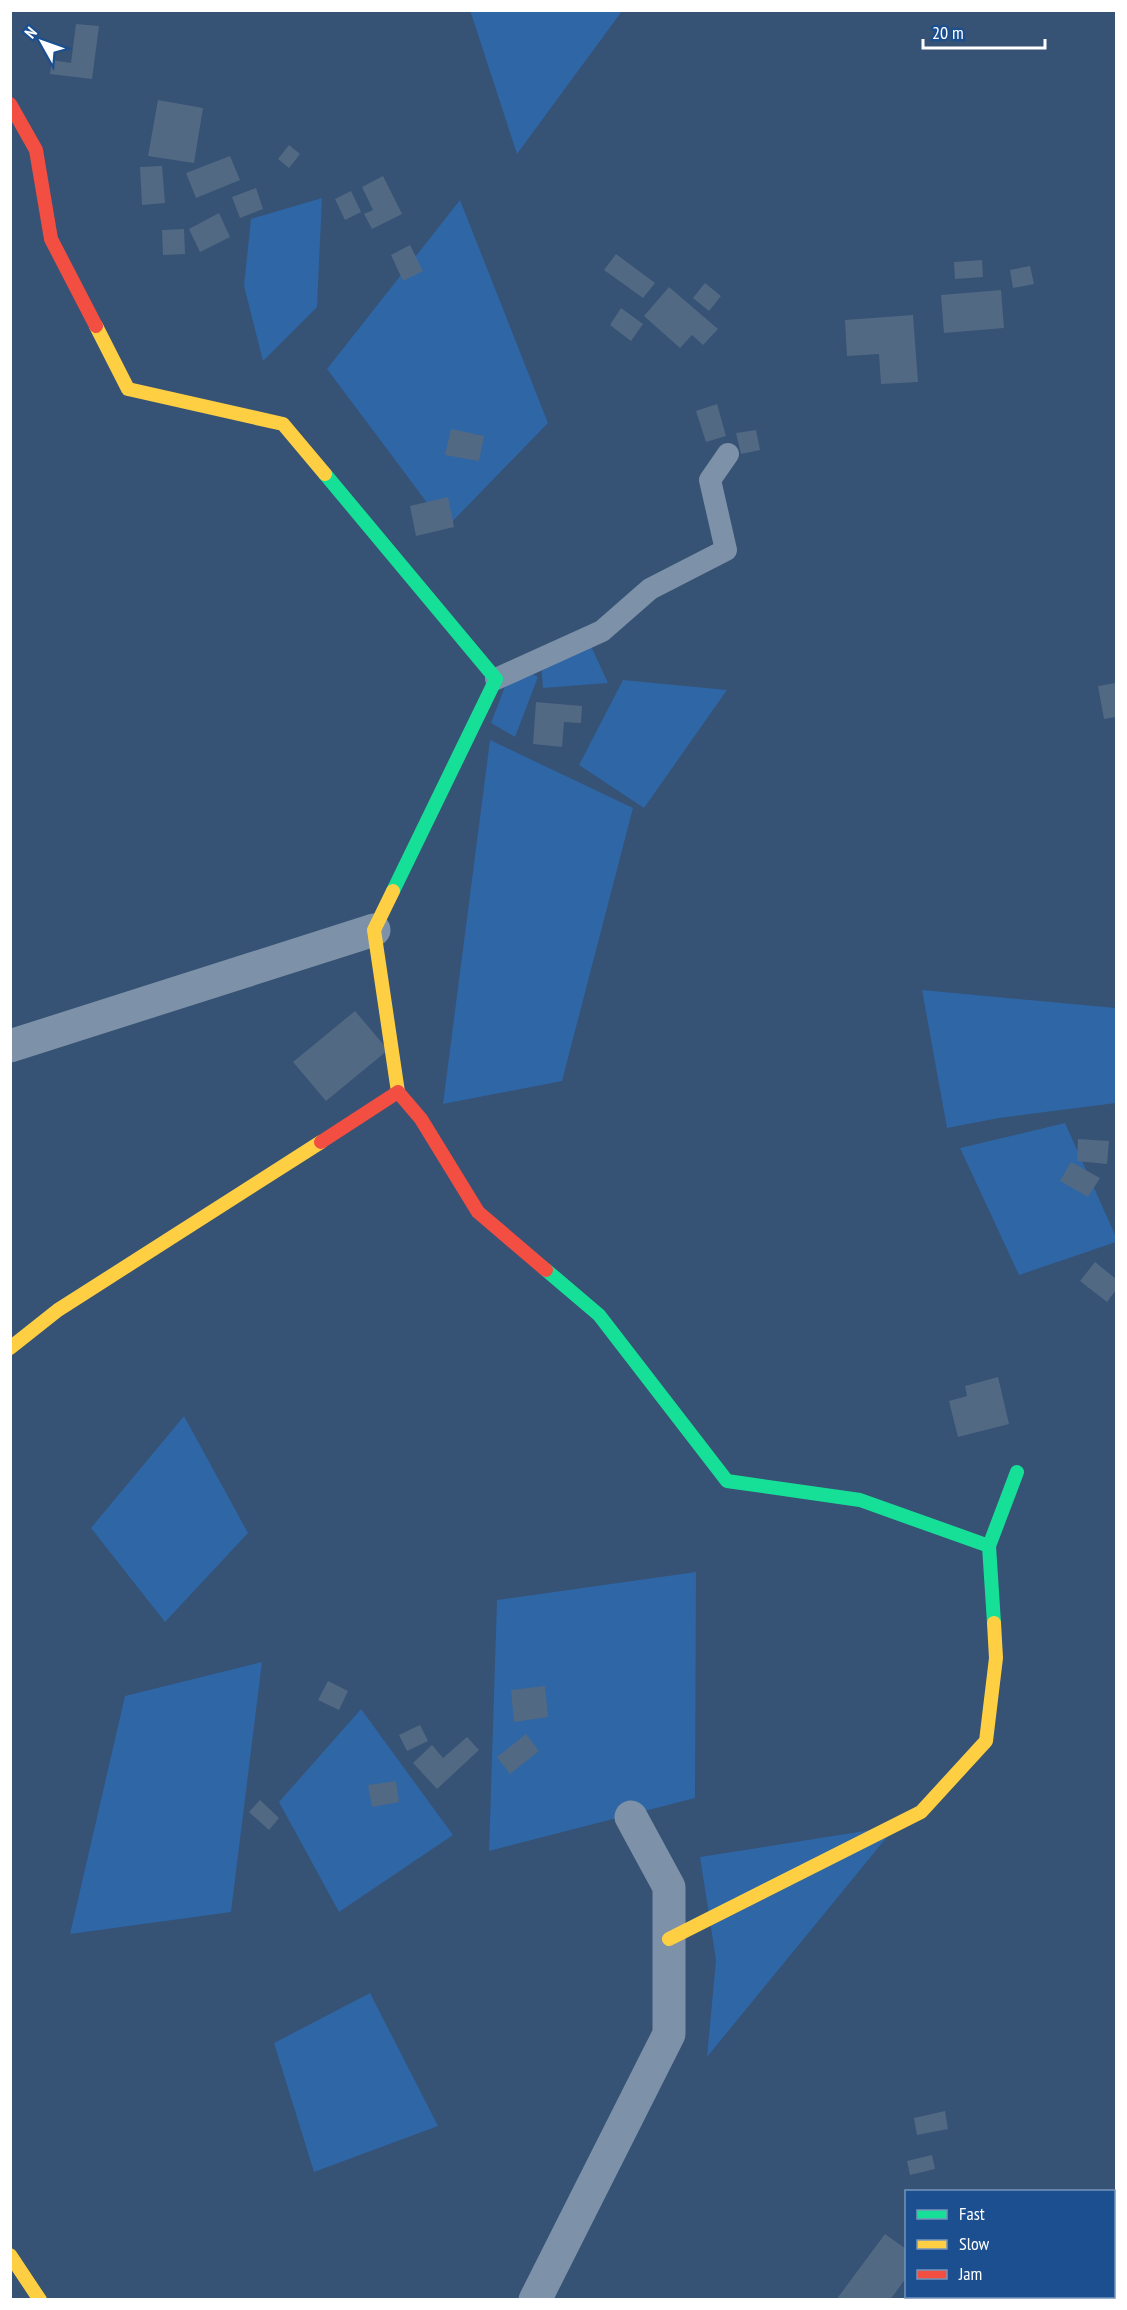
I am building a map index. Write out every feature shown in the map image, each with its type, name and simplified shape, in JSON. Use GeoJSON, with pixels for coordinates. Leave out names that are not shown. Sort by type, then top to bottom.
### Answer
{"type":"FeatureCollection","features":[{"type":"Feature","properties":{"kind":"street"},"geometry":{"type":"LineString","coordinates":[[10,104],[36,150],[51,239],[128,389],[283,424],[496,679],[374,930],[398,1092],[421,1119],[478,1212],[599,1315],[727,1481],[860,1500],[989,1546]]}},
{"type":"Feature","properties":{"kind":"street"},"geometry":{"type":"LineString","coordinates":[[10,1046],[374,930]]}},
{"type":"Feature","properties":{"kind":"street"},"geometry":{"type":"LineString","coordinates":[[10,1348],[68,1304],[398,1092]]}},
{"type":"Feature","properties":{"kind":"street"},"geometry":{"type":"LineString","coordinates":[[669,1939],[921,1812],[986,1741],[996,1658],[989,1546],[1017,1472]]}},
{"type":"Feature","properties":{"kind":"street"},"geometry":{"type":"LineString","coordinates":[[535,2300],[669,2034],[669,1887],[631,1817]]}},
{"type":"Feature","properties":{"kind":"street"},"geometry":{"type":"LineString","coordinates":[[10,2255],[40,2300]]}},
{"type":"Feature","properties":{"kind":"lane"},"geometry":{"type":"LineString","coordinates":[[496,679],[602,631],[650,589],[726,550],[710,480],[728,454]]}},
{"type":"Feature","properties":{"kind":"shaded area"},"geometry":{"type":"Polygon","coordinates":[[[470,10],[622,10],[622,11],[517,154],[470,10]]]}},
{"type":"Feature","properties":{"kind":"shaded area"},"geometry":{"type":"Polygon","coordinates":[[[322,198],[317,307],[263,361],[244,286],[251,219],[322,198]]]}},
{"type":"Feature","properties":{"kind":"shaded area"},"geometry":{"type":"Polygon","coordinates":[[[460,200],[548,423],[446,528],[327,369],[460,200]]]}},
{"type":"Feature","properties":{"kind":"shaded area"},"geometry":{"type":"Polygon","coordinates":[[[591,646],[608,683],[543,688],[541,663],[591,646]]]}},
{"type":"Feature","properties":{"kind":"shaded area"},"geometry":{"type":"Polygon","coordinates":[[[514,663],[538,677],[515,737],[491,723],[514,663]]]}},
{"type":"Feature","properties":{"kind":"shaded area"},"geometry":{"type":"Polygon","coordinates":[[[623,680],[727,690],[644,808],[579,765],[623,680]]]}},
{"type":"Feature","properties":{"kind":"shaded area"},"geometry":{"type":"Polygon","coordinates":[[[490,740],[633,808],[562,1081],[443,1104],[490,740]]]}},
{"type":"Feature","properties":{"kind":"shaded area"},"geometry":{"type":"Polygon","coordinates":[[[922,990],[1116,1008],[1116,1103],[999,1118],[947,1128],[922,990]]]}},
{"type":"Feature","properties":{"kind":"shaded area"},"geometry":{"type":"Polygon","coordinates":[[[1065,1123],[1116,1237],[1116,1242],[1019,1275],[960,1148],[1065,1123]]]}},
{"type":"Feature","properties":{"kind":"shaded area"},"geometry":{"type":"Polygon","coordinates":[[[184,1416],[248,1533],[165,1622],[91,1528],[184,1416]]]}},
{"type":"Feature","properties":{"kind":"shaded area"},"geometry":{"type":"Polygon","coordinates":[[[696,1572],[695,1798],[489,1851],[497,1600],[696,1572]]]}},
{"type":"Feature","properties":{"kind":"shaded area"},"geometry":{"type":"Polygon","coordinates":[[[262,1662],[231,1912],[70,1934],[125,1696],[262,1662]]]}},
{"type":"Feature","properties":{"kind":"shaded area"},"geometry":{"type":"Polygon","coordinates":[[[361,1709],[453,1835],[339,1912],[279,1802],[361,1709]]]}},
{"type":"Feature","properties":{"kind":"shaded area"},"geometry":{"type":"Polygon","coordinates":[[[896,1826],[707,2057],[716,1960],[700,1857],[896,1826]]]}},
{"type":"Feature","properties":{"kind":"shaded area"},"geometry":{"type":"Polygon","coordinates":[[[370,1993],[438,2126],[314,2172],[274,2043],[370,1993]]]}},
{"type":"Feature","properties":{"kind":"building"},"geometry":{"type":"Polygon","coordinates":[[[76,24],[99,26],[92,79],[50,74],[52,60],[71,63],[76,24]]]}},
{"type":"Feature","properties":{"kind":"building"},"geometry":{"type":"Polygon","coordinates":[[[158,100],[203,108],[194,163],[148,156],[158,100]]]}},
{"type":"Feature","properties":{"kind":"building"},"geometry":{"type":"Polygon","coordinates":[[[289,145],[300,154],[289,168],[278,159],[289,145]]]}},
{"type":"Feature","properties":{"kind":"building"},"geometry":{"type":"Polygon","coordinates":[[[230,156],[240,180],[196,198],[186,173],[230,156]]]}},
{"type":"Feature","properties":{"kind":"building"},"geometry":{"type":"Polygon","coordinates":[[[162,166],[165,203],[142,205],[140,167],[162,166]]]}},
{"type":"Feature","properties":{"kind":"building"},"geometry":{"type":"Polygon","coordinates":[[[383,176],[402,214],[372,229],[364,214],[373,210],[362,187],[383,176]]]}},
{"type":"Feature","properties":{"kind":"building"},"geometry":{"type":"Polygon","coordinates":[[[256,188],[263,209],[240,218],[232,197],[256,188]]]}},
{"type":"Feature","properties":{"kind":"building"},"geometry":{"type":"Polygon","coordinates":[[[351,191],[361,212],[345,220],[335,199],[351,191]]]}},
{"type":"Feature","properties":{"kind":"building"},"geometry":{"type":"Polygon","coordinates":[[[219,213],[230,237],[200,252],[189,229],[219,213]]]}},
{"type":"Feature","properties":{"kind":"building"},"geometry":{"type":"Polygon","coordinates":[[[184,229],[185,254],[163,255],[162,230],[184,229]]]}},
{"type":"Feature","properties":{"kind":"building"},"geometry":{"type":"Polygon","coordinates":[[[410,245],[423,271],[403,281],[391,255],[410,245]]]}},
{"type":"Feature","properties":{"kind":"building"},"geometry":{"type":"Polygon","coordinates":[[[616,254],[655,283],[643,298],[604,270],[616,254]]]}},
{"type":"Feature","properties":{"kind":"building"},"geometry":{"type":"Polygon","coordinates":[[[982,260],[983,277],[955,279],[954,262],[982,260]]]}},
{"type":"Feature","properties":{"kind":"building"},"geometry":{"type":"Polygon","coordinates":[[[1030,266],[1034,284],[1013,288],[1010,270],[1030,266]]]}},
{"type":"Feature","properties":{"kind":"building"},"geometry":{"type":"Polygon","coordinates":[[[705,283],[721,296],[709,311],[693,298],[705,283]]]}},
{"type":"Feature","properties":{"kind":"building"},"geometry":{"type":"Polygon","coordinates":[[[669,287],[718,329],[703,345],[692,335],[680,348],[644,316],[669,287]]]}},
{"type":"Feature","properties":{"kind":"building"},"geometry":{"type":"Polygon","coordinates":[[[1001,290],[1004,328],[944,333],[941,295],[1001,290]]]}},
{"type":"Feature","properties":{"kind":"building"},"geometry":{"type":"Polygon","coordinates":[[[621,308],[643,324],[631,341],[610,325],[621,308]]]}},
{"type":"Feature","properties":{"kind":"building"},"geometry":{"type":"Polygon","coordinates":[[[913,315],[918,382],[881,384],[879,354],[847,356],[845,320],[913,315]]]}},
{"type":"Feature","properties":{"kind":"building"},"geometry":{"type":"Polygon","coordinates":[[[717,404],[726,436],[706,442],[696,411],[717,404]]]}},
{"type":"Feature","properties":{"kind":"building"},"geometry":{"type":"Polygon","coordinates":[[[451,429],[484,436],[479,461],[445,455],[451,429]]]}},
{"type":"Feature","properties":{"kind":"building"},"geometry":{"type":"Polygon","coordinates":[[[756,430],[760,450],[741,454],[736,433],[756,430]]]}},
{"type":"Feature","properties":{"kind":"building"},"geometry":{"type":"Polygon","coordinates":[[[448,497],[454,527],[416,536],[410,506],[448,497]]]}},
{"type":"Feature","properties":{"kind":"building"},"geometry":{"type":"Polygon","coordinates":[[[1116,683],[1116,717],[1104,719],[1098,686],[1116,683]]]}},
{"type":"Feature","properties":{"kind":"building"},"geometry":{"type":"Polygon","coordinates":[[[536,702],[582,706],[581,723],[564,722],[562,747],[533,744],[536,702]]]}},
{"type":"Feature","properties":{"kind":"building"},"geometry":{"type":"Polygon","coordinates":[[[355,1011],[388,1050],[326,1101],[293,1062],[355,1011]]]}},
{"type":"Feature","properties":{"kind":"building"},"geometry":{"type":"Polygon","coordinates":[[[1078,1139],[1109,1141],[1107,1164],[1077,1161],[1078,1139]]]}},
{"type":"Feature","properties":{"kind":"building"},"geometry":{"type":"Polygon","coordinates":[[[1071,1162],[1100,1178],[1088,1197],[1060,1181],[1071,1162]]]}},
{"type":"Feature","properties":{"kind":"building"},"geometry":{"type":"Polygon","coordinates":[[[1095,1262],[1116,1279],[1116,1290],[1107,1302],[1080,1281],[1095,1262]]]}},
{"type":"Feature","properties":{"kind":"building"},"geometry":{"type":"Polygon","coordinates":[[[998,1377],[1009,1424],[958,1437],[949,1401],[967,1396],[965,1386],[998,1377]]]}},
{"type":"Feature","properties":{"kind":"building"},"geometry":{"type":"Polygon","coordinates":[[[328,1681],[348,1691],[339,1710],[318,1700],[328,1681]]]}},
{"type":"Feature","properties":{"kind":"building"},"geometry":{"type":"Polygon","coordinates":[[[545,1686],[548,1717],[514,1722],[511,1690],[545,1686]]]}},
{"type":"Feature","properties":{"kind":"building"},"geometry":{"type":"Polygon","coordinates":[[[420,1725],[428,1741],[407,1751],[399,1735],[420,1725]]]}},
{"type":"Feature","properties":{"kind":"building"},"geometry":{"type":"Polygon","coordinates":[[[526,1734],[539,1751],[510,1774],[497,1757],[526,1734]]]}},
{"type":"Feature","properties":{"kind":"building"},"geometry":{"type":"Polygon","coordinates":[[[467,1737],[479,1750],[437,1789],[413,1763],[432,1745],[443,1758],[467,1737]]]}},
{"type":"Feature","properties":{"kind":"building"},"geometry":{"type":"Polygon","coordinates":[[[396,1781],[399,1802],[372,1807],[368,1785],[396,1781]]]}},
{"type":"Feature","properties":{"kind":"building"},"geometry":{"type":"Polygon","coordinates":[[[260,1800],[279,1818],[269,1830],[249,1812],[260,1800]]]}},
{"type":"Feature","properties":{"kind":"building"},"geometry":{"type":"Polygon","coordinates":[[[945,2111],[948,2129],[917,2135],[914,2118],[945,2111]]]}},
{"type":"Feature","properties":{"kind":"building"},"geometry":{"type":"Polygon","coordinates":[[[932,2155],[935,2169],[910,2175],[907,2161],[932,2155]]]}},
{"type":"Feature","properties":{"kind":"building"},"geometry":{"type":"Polygon","coordinates":[[[885,2234],[905,2248],[905,2279],[890,2300],[836,2300],[885,2234]]]}},
{"type":"Feature","properties":{"kind":"traffic: fast"},"geometry":{"type":"LineString","coordinates":[[325,474],[496,679],[393,891]]}},
{"type":"Feature","properties":{"kind":"traffic: fast"},"geometry":{"type":"LineString","coordinates":[[546,1270],[599,1315],[727,1481],[860,1500],[989,1546]]}},
{"type":"Feature","properties":{"kind":"traffic: fast"},"geometry":{"type":"LineString","coordinates":[[994,1623],[989,1546],[1017,1472]]}},
{"type":"Feature","properties":{"kind":"traffic: slow"},"geometry":{"type":"LineString","coordinates":[[96,326],[128,389],[283,424],[325,474]]}},
{"type":"Feature","properties":{"kind":"traffic: slow"},"geometry":{"type":"LineString","coordinates":[[393,891],[374,930],[398,1092]]}},
{"type":"Feature","properties":{"kind":"traffic: slow"},"geometry":{"type":"LineString","coordinates":[[10,1348],[58,1310],[321,1142]]}},
{"type":"Feature","properties":{"kind":"traffic: slow"},"geometry":{"type":"LineString","coordinates":[[669,1939],[921,1812],[986,1741],[996,1658],[994,1623]]}},
{"type":"Feature","properties":{"kind":"traffic: slow"},"geometry":{"type":"LineString","coordinates":[[10,2255],[40,2300]]}},
{"type":"Feature","properties":{"kind":"traffic: jam"},"geometry":{"type":"LineString","coordinates":[[10,104],[36,150],[51,239],[96,326]]}},
{"type":"Feature","properties":{"kind":"traffic: jam"},"geometry":{"type":"LineString","coordinates":[[321,1142],[398,1092],[421,1119],[478,1212],[546,1270]]}}]}
